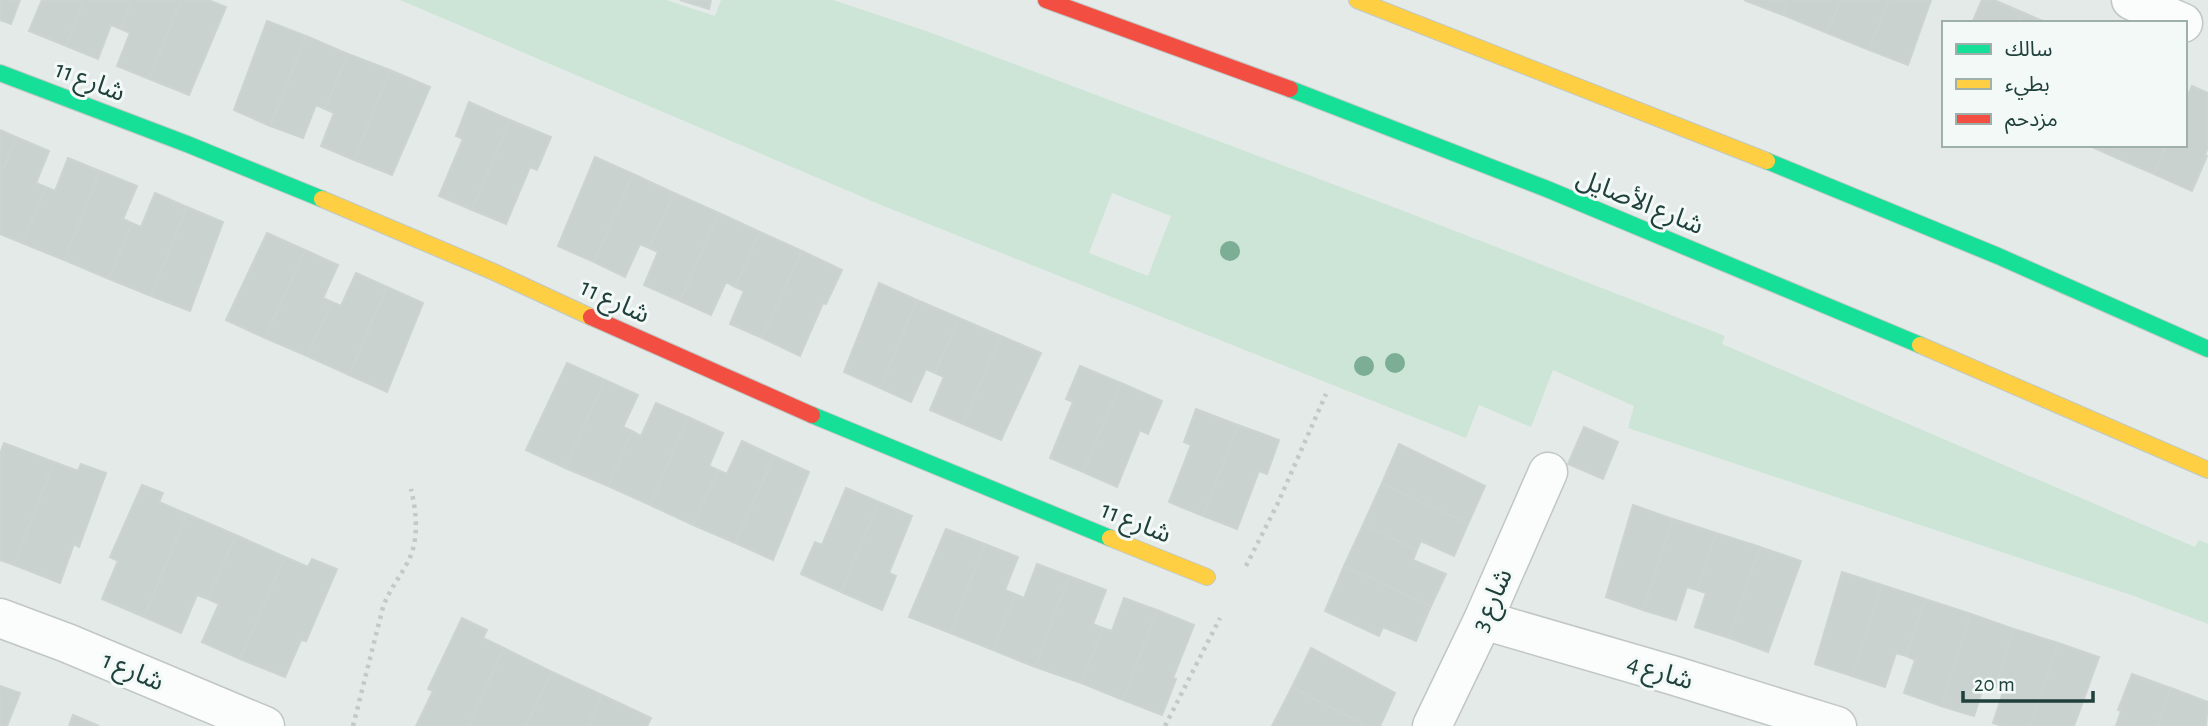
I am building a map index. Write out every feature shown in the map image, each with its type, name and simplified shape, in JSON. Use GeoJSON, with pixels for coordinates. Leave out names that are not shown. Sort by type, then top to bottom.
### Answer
{"type":"FeatureCollection","features":[{"type":"Feature","properties":{"kind":"main road","name":"شارع الأصايل"},"geometry":{"type":"LineString","coordinates":[[1046,0],[1324,102],[1748,271],[2208,470]]}},
{"type":"Feature","properties":{"kind":"main road"},"geometry":{"type":"LineString","coordinates":[[1357,0],[1805,176],[2106,302],[2208,349]]}},
{"type":"Feature","properties":{"kind":"main road","name":"شارع 11"},"geometry":{"type":"LineString","coordinates":[[0,74],[95,108],[288,184],[496,273],[836,426],[1207,577]]}},
{"type":"Feature","properties":{"kind":"street"},"geometry":{"type":"LineString","coordinates":[[2131,0],[2179,21]]}},
{"type":"Feature","properties":{"kind":"street"},"geometry":{"type":"LineString","coordinates":[[2187,24],[2208,34]]}},
{"type":"Feature","properties":{"kind":"street","name":"شارع 3"},"geometry":{"type":"LineString","coordinates":[[1432,726],[1483,620],[1548,472]]}},
{"type":"Feature","properties":{"kind":"street","name":"شارع 1"},"geometry":{"type":"LineString","coordinates":[[0,618],[67,643],[265,726]]}},
{"type":"Feature","properties":{"kind":"street","name":"شارع 4"},"geometry":{"type":"LineString","coordinates":[[1483,620],[1837,726]]}},
{"type":"Feature","properties":{"kind":"path"},"geometry":{"type":"LineString","coordinates":[[353,726],[388,592],[413,550],[416,520],[411,489]]}},
{"type":"Feature","properties":{"kind":"green space"},"geometry":{"type":"Polygon","coordinates":[[[400,0],[666,0],[715,16],[721,0],[833,0],[929,32],[1396,208],[1725,336],[1722,344],[2195,547],[2199,540],[2208,544],[2208,624],[2131,595],[1628,428],[1634,406],[1553,370],[1531,427],[1479,405],[1466,438],[886,207],[400,0]],[[1112,193],[1089,253],[1148,276],[1171,216],[1112,193]]]}},
{"type":"Feature","properties":{"kind":"building"},"geometry":{"type":"Polygon","coordinates":[[[0,0],[20,0],[11,24],[0,20],[0,0]]]}},
{"type":"Feature","properties":{"kind":"building"},"geometry":{"type":"Polygon","coordinates":[[[42,0],[84,0],[66,46],[29,31],[42,0]]]}},
{"type":"Feature","properties":{"kind":"building"},"geometry":{"type":"Polygon","coordinates":[[[84,0],[132,0],[121,29],[111,25],[98,59],[66,46],[84,0]]]}},
{"type":"Feature","properties":{"kind":"building"},"geometry":{"type":"Polygon","coordinates":[[[132,0],[181,0],[149,79],[117,66],[130,33],[121,29],[132,0]]]}},
{"type":"Feature","properties":{"kind":"building"},"geometry":{"type":"Polygon","coordinates":[[[181,0],[208,0],[226,7],[189,95],[149,79],[181,0]]]}},
{"type":"Feature","properties":{"kind":"building"},"geometry":{"type":"Polygon","coordinates":[[[680,0],[711,0],[709,9],[680,0]]]}},
{"type":"Feature","properties":{"kind":"building"},"geometry":{"type":"Polygon","coordinates":[[[1744,0],[1788,0],[1783,15],[1744,0]]]}},
{"type":"Feature","properties":{"kind":"building"},"geometry":{"type":"Polygon","coordinates":[[[1788,0],[1841,0],[1827,33],[1783,15],[1788,0]]]}},
{"type":"Feature","properties":{"kind":"building"},"geometry":{"type":"Polygon","coordinates":[[[1841,0],[1889,0],[1869,50],[1827,33],[1841,0]]]}},
{"type":"Feature","properties":{"kind":"building"},"geometry":{"type":"Polygon","coordinates":[[[1889,0],[1931,0],[1908,65],[1869,50],[1889,0]]]}},
{"type":"Feature","properties":{"kind":"building"},"geometry":{"type":"Polygon","coordinates":[[[1982,0],[1994,0],[2022,12],[2019,21],[1973,21],[1982,0]]]}},
{"type":"Feature","properties":{"kind":"building"},"geometry":{"type":"Polygon","coordinates":[[[2022,12],[2042,21],[2019,21],[2022,12]]]}},
{"type":"Feature","properties":{"kind":"building"},"geometry":{"type":"Polygon","coordinates":[[[267,21],[306,36],[270,126],[234,110],[267,21]]]}},
{"type":"Feature","properties":{"kind":"building"},"geometry":{"type":"Polygon","coordinates":[[[306,36],[348,54],[325,109],[316,105],[303,138],[270,126],[306,36]]]}},
{"type":"Feature","properties":{"kind":"building"},"geometry":{"type":"Polygon","coordinates":[[[348,54],[390,70],[354,160],[321,146],[334,113],[325,109],[348,54]]]}},
{"type":"Feature","properties":{"kind":"building"},"geometry":{"type":"Polygon","coordinates":[[[390,70],[430,87],[392,175],[354,160],[390,70]]]}},
{"type":"Feature","properties":{"kind":"building"},"geometry":{"type":"Polygon","coordinates":[[[2192,86],[2208,93],[2207,156],[2192,191],[2154,174],[2165,147],[2187,147],[2187,97],[2192,86]]]}},
{"type":"Feature","properties":{"kind":"building"},"geometry":{"type":"Polygon","coordinates":[[[469,102],[510,120],[472,210],[439,196],[463,139],[456,136],[469,102]]]}},
{"type":"Feature","properties":{"kind":"building"},"geometry":{"type":"Polygon","coordinates":[[[510,120],[551,137],[537,170],[530,167],[506,224],[472,210],[510,120]]]}},
{"type":"Feature","properties":{"kind":"building"},"geometry":{"type":"Polygon","coordinates":[[[0,130],[16,137],[0,176],[0,130]]]}},
{"type":"Feature","properties":{"kind":"building"},"geometry":{"type":"Polygon","coordinates":[[[16,137],[49,151],[36,183],[46,187],[22,243],[0,234],[0,176],[16,137]]]}},
{"type":"Feature","properties":{"kind":"building"},"geometry":{"type":"Polygon","coordinates":[[[2092,147],[2116,147],[2112,156],[2092,147]]]}},
{"type":"Feature","properties":{"kind":"building"},"geometry":{"type":"Polygon","coordinates":[[[2116,147],[2165,147],[2154,174],[2112,156],[2116,147]]]}},
{"type":"Feature","properties":{"kind":"building"},"geometry":{"type":"Polygon","coordinates":[[[595,157],[633,174],[594,262],[558,246],[595,157]]]}},
{"type":"Feature","properties":{"kind":"building"},"geometry":{"type":"Polygon","coordinates":[[[68,158],[100,171],[64,260],[22,243],[46,187],[55,191],[68,158]]]}},
{"type":"Feature","properties":{"kind":"building"},"geometry":{"type":"Polygon","coordinates":[[[100,171],[137,186],[123,219],[132,223],[109,279],[64,260],[100,171]]]}},
{"type":"Feature","properties":{"kind":"building"},"geometry":{"type":"Polygon","coordinates":[[[633,174],[674,193],[649,248],[640,244],[625,277],[594,262],[633,174]]]}},
{"type":"Feature","properties":{"kind":"building"},"geometry":{"type":"Polygon","coordinates":[[[155,193],[187,207],[151,296],[109,279],[132,223],[141,227],[155,193]]]}},
{"type":"Feature","properties":{"kind":"building"},"geometry":{"type":"Polygon","coordinates":[[[674,193],[719,213],[680,301],[644,285],[658,252],[649,248],[674,193]]]}},
{"type":"Feature","properties":{"kind":"building"},"geometry":{"type":"Polygon","coordinates":[[[187,207],[223,222],[190,311],[151,296],[187,207]]]}},
{"type":"Feature","properties":{"kind":"building"},"geometry":{"type":"Polygon","coordinates":[[[719,213],[760,232],[735,287],[726,282],[711,315],[680,301],[719,213]]]}},
{"type":"Feature","properties":{"kind":"building"},"geometry":{"type":"Polygon","coordinates":[[[760,232],[802,251],[762,338],[730,324],[744,291],[735,287],[760,232]]]}},
{"type":"Feature","properties":{"kind":"building"},"geometry":{"type":"Polygon","coordinates":[[[267,233],[305,250],[265,338],[226,320],[267,233]]]}},
{"type":"Feature","properties":{"kind":"building"},"geometry":{"type":"Polygon","coordinates":[[[305,250],[338,265],[323,298],[332,302],[307,356],[265,338],[305,250]]]}},
{"type":"Feature","properties":{"kind":"building"},"geometry":{"type":"Polygon","coordinates":[[[802,251],[842,270],[826,304],[823,303],[800,356],[762,338],[802,251]]]}},
{"type":"Feature","properties":{"kind":"building"},"geometry":{"type":"Polygon","coordinates":[[[356,273],[387,287],[349,375],[307,356],[332,302],[341,306],[356,273]]]}},
{"type":"Feature","properties":{"kind":"building"},"geometry":{"type":"Polygon","coordinates":[[[879,283],[917,300],[880,388],[844,372],[879,283]]]}},
{"type":"Feature","properties":{"kind":"building"},"geometry":{"type":"Polygon","coordinates":[[[387,287],[423,303],[387,392],[349,375],[387,287]]]}},
{"type":"Feature","properties":{"kind":"building"},"geometry":{"type":"Polygon","coordinates":[[[917,300],[959,318],[935,373],[926,369],[911,402],[880,388],[917,300]]]}},
{"type":"Feature","properties":{"kind":"building"},"geometry":{"type":"Polygon","coordinates":[[[959,318],[1001,336],[963,424],[930,410],[944,377],[935,373],[959,318]]]}},
{"type":"Feature","properties":{"kind":"building"},"geometry":{"type":"Polygon","coordinates":[[[1001,336],[1041,353],[1001,440],[963,424],[1001,336]]]}},
{"type":"Feature","properties":{"kind":"building"},"geometry":{"type":"Polygon","coordinates":[[[567,363],[605,380],[565,468],[526,450],[567,363]]]}},
{"type":"Feature","properties":{"kind":"building"},"geometry":{"type":"Polygon","coordinates":[[[1080,366],[1121,383],[1083,472],[1050,458],[1073,402],[1066,399],[1080,366]]]}},
{"type":"Feature","properties":{"kind":"building"},"geometry":{"type":"Polygon","coordinates":[[[605,380],[638,395],[623,427],[632,431],[608,486],[565,468],[605,380]]]}},
{"type":"Feature","properties":{"kind":"building"},"geometry":{"type":"Polygon","coordinates":[[[1121,383],[1162,401],[1148,434],[1140,430],[1117,487],[1083,472],[1121,383]]]}},
{"type":"Feature","properties":{"kind":"building"},"geometry":{"type":"Polygon","coordinates":[[[656,403],[688,417],[650,505],[608,486],[632,431],[641,436],[656,403]]]}},
{"type":"Feature","properties":{"kind":"building"},"geometry":{"type":"Polygon","coordinates":[[[1196,409],[1238,425],[1203,516],[1169,502],[1191,445],[1184,442],[1196,409]]]}},
{"type":"Feature","properties":{"kind":"building"},"geometry":{"type":"Polygon","coordinates":[[[688,417],[723,433],[709,466],[718,470],[693,525],[650,505],[688,417]]]}},
{"type":"Feature","properties":{"kind":"building"},"geometry":{"type":"Polygon","coordinates":[[[1238,425],[1279,440],[1267,474],[1259,471],[1237,529],[1203,516],[1238,425]]]}},
{"type":"Feature","properties":{"kind":"building"},"geometry":{"type":"Polygon","coordinates":[[[1584,427],[1618,442],[1603,479],[1568,464],[1584,427]]]}},
{"type":"Feature","properties":{"kind":"building"},"geometry":{"type":"Polygon","coordinates":[[[742,441],[774,456],[735,543],[693,525],[718,470],[727,474],[742,441]]]}},
{"type":"Feature","properties":{"kind":"building"},"geometry":{"type":"Polygon","coordinates":[[[4,443],[54,462],[14,565],[0,560],[0,454],[4,443]]]}},
{"type":"Feature","properties":{"kind":"building"},"geometry":{"type":"Polygon","coordinates":[[[1399,444],[1485,486],[1468,524],[1382,483],[1399,444]]]}},
{"type":"Feature","properties":{"kind":"building"},"geometry":{"type":"Polygon","coordinates":[[[774,456],[809,472],[773,560],[735,543],[774,456]]]}},
{"type":"Feature","properties":{"kind":"building"},"geometry":{"type":"Polygon","coordinates":[[[54,462],[78,471],[81,464],[106,473],[79,547],[74,544],[60,583],[14,565],[54,462]]]}},
{"type":"Feature","properties":{"kind":"building"},"geometry":{"type":"Polygon","coordinates":[[[1382,483],[1468,524],[1454,556],[1421,541],[1417,550],[1363,525],[1382,483]]]}},
{"type":"Feature","properties":{"kind":"building"},"geometry":{"type":"Polygon","coordinates":[[[142,485],[163,493],[159,502],[187,514],[144,617],[102,599],[118,561],[110,557],[142,485]]]}},
{"type":"Feature","properties":{"kind":"building"},"geometry":{"type":"Polygon","coordinates":[[[846,488],[879,502],[841,592],[801,574],[815,542],[822,545],[846,488]]]}},
{"type":"Feature","properties":{"kind":"building"},"geometry":{"type":"Polygon","coordinates":[[[879,502],[912,516],[889,573],[896,576],[882,610],[841,592],[879,502]]]}},
{"type":"Feature","properties":{"kind":"building"},"geometry":{"type":"Polygon","coordinates":[[[1633,505],[1673,519],[1643,610],[1606,597],[1633,505]]]}},
{"type":"Feature","properties":{"kind":"building"},"geometry":{"type":"Polygon","coordinates":[[[187,514],[236,535],[208,599],[197,595],[181,633],[144,617],[187,514]]]}},
{"type":"Feature","properties":{"kind":"building"},"geometry":{"type":"Polygon","coordinates":[[[1673,519],[1716,533],[1697,590],[1687,587],[1676,620],[1643,610],[1673,519]]]}},
{"type":"Feature","properties":{"kind":"building"},"geometry":{"type":"Polygon","coordinates":[[[1363,525],[1417,550],[1413,560],[1446,574],[1431,606],[1344,566],[1363,525]]]}},
{"type":"Feature","properties":{"kind":"building"},"geometry":{"type":"Polygon","coordinates":[[[946,529],[985,544],[950,633],[909,617],[946,529]]]}},
{"type":"Feature","properties":{"kind":"building"},"geometry":{"type":"Polygon","coordinates":[[[1716,533],[1760,547],[1729,638],[1695,627],[1706,593],[1697,590],[1716,533]]]}},
{"type":"Feature","properties":{"kind":"building"},"geometry":{"type":"Polygon","coordinates":[[[236,535],[285,557],[240,659],[202,642],[219,604],[208,599],[236,535]]]}},
{"type":"Feature","properties":{"kind":"building"},"geometry":{"type":"Polygon","coordinates":[[[985,544],[1018,557],[1005,590],[1015,594],[993,650],[950,633],[985,544]]]}},
{"type":"Feature","properties":{"kind":"building"},"geometry":{"type":"Polygon","coordinates":[[[1760,547],[1801,561],[1768,652],[1729,638],[1760,547]]]}},
{"type":"Feature","properties":{"kind":"building"},"geometry":{"type":"Polygon","coordinates":[[[285,557],[308,567],[312,559],[337,569],[306,641],[301,640],[285,677],[240,659],[285,557]]]}},
{"type":"Feature","properties":{"kind":"building"},"geometry":{"type":"Polygon","coordinates":[[[1037,564],[1069,576],[1035,667],[993,650],[1015,594],[1024,598],[1037,564]]]}},
{"type":"Feature","properties":{"kind":"building"},"geometry":{"type":"Polygon","coordinates":[[[1344,566],[1431,606],[1416,641],[1383,627],[1379,636],[1325,611],[1344,566]]]}},
{"type":"Feature","properties":{"kind":"building"},"geometry":{"type":"Polygon","coordinates":[[[1842,572],[1882,585],[1852,676],[1815,664],[1842,572]]]}},
{"type":"Feature","properties":{"kind":"building"},"geometry":{"type":"Polygon","coordinates":[[[1069,576],[1106,590],[1093,624],[1103,628],[1081,683],[1035,667],[1069,576]]]}},
{"type":"Feature","properties":{"kind":"building"},"geometry":{"type":"Polygon","coordinates":[[[1882,585],[1925,599],[1906,656],[1896,653],[1885,687],[1852,676],[1882,585]]]}},
{"type":"Feature","properties":{"kind":"building"},"geometry":{"type":"Polygon","coordinates":[[[1124,598],[1157,610],[1123,700],[1081,683],[1103,628],[1112,631],[1124,598]]]}},
{"type":"Feature","properties":{"kind":"building"},"geometry":{"type":"Polygon","coordinates":[[[1925,599],[1971,614],[1941,706],[1904,693],[1915,660],[1906,656],[1925,599]]]}},
{"type":"Feature","properties":{"kind":"building"},"geometry":{"type":"Polygon","coordinates":[[[1157,610],[1194,625],[1162,715],[1123,700],[1157,610]]]}},
{"type":"Feature","properties":{"kind":"building"},"geometry":{"type":"Polygon","coordinates":[[[1971,614],[2014,629],[1995,686],[1985,682],[1974,716],[1941,706],[1971,614]]]}},
{"type":"Feature","properties":{"kind":"building"},"geometry":{"type":"Polygon","coordinates":[[[462,618],[487,630],[483,638],[504,648],[468,726],[416,726],[433,691],[428,689],[462,618]]]}},
{"type":"Feature","properties":{"kind":"building"},"geometry":{"type":"Polygon","coordinates":[[[2014,629],[2058,643],[2030,726],[2003,726],[1993,723],[2004,689],[1995,686],[2014,629]]]}},
{"type":"Feature","properties":{"kind":"building"},"geometry":{"type":"Polygon","coordinates":[[[2058,643],[2099,657],[2074,726],[2030,726],[2058,643]]]}},
{"type":"Feature","properties":{"kind":"building"},"geometry":{"type":"Polygon","coordinates":[[[504,648],[552,672],[526,726],[468,726],[504,648]]]}},
{"type":"Feature","properties":{"kind":"building"},"geometry":{"type":"Polygon","coordinates":[[[1311,648],[1395,693],[1380,726],[1367,726],[1292,687],[1311,648]]]}},
{"type":"Feature","properties":{"kind":"building"},"geometry":{"type":"Polygon","coordinates":[[[552,672],[602,695],[588,726],[526,726],[552,672]]]}},
{"type":"Feature","properties":{"kind":"building"},"geometry":{"type":"Polygon","coordinates":[[[2132,674],[2171,688],[2157,726],[2116,726],[2121,711],[2118,710],[2132,674]]]}},
{"type":"Feature","properties":{"kind":"building"},"geometry":{"type":"Polygon","coordinates":[[[0,686],[20,693],[7,726],[0,726],[0,686]]]}},
{"type":"Feature","properties":{"kind":"building"},"geometry":{"type":"Polygon","coordinates":[[[1292,687],[1367,726],[1272,726],[1292,687]]]}},
{"type":"Feature","properties":{"kind":"building"},"geometry":{"type":"Polygon","coordinates":[[[2171,688],[2208,702],[2206,726],[2157,726],[2171,688]]]}},
{"type":"Feature","properties":{"kind":"building"},"geometry":{"type":"Polygon","coordinates":[[[602,695],[651,718],[647,726],[588,726],[602,695]]]}},
{"type":"Feature","properties":{"kind":"building"},"geometry":{"type":"Polygon","coordinates":[[[73,715],[99,726],[69,726],[73,715]]]}},
{"type":"Feature","properties":{"kind":"traffic: fast"},"geometry":{"type":"LineString","coordinates":[[0,73],[322,199]]}},
{"type":"Feature","properties":{"kind":"traffic: fast"},"geometry":{"type":"LineString","coordinates":[[1290,89],[1547,189],[1920,345]]}},
{"type":"Feature","properties":{"kind":"traffic: fast"},"geometry":{"type":"LineString","coordinates":[[1767,161],[1998,256],[2208,349]]}},
{"type":"Feature","properties":{"kind":"traffic: fast"},"geometry":{"type":"LineString","coordinates":[[812,415],[1110,538]]}},
{"type":"Feature","properties":{"kind":"traffic: slow"},"geometry":{"type":"LineString","coordinates":[[1357,0],[1767,161]]}},
{"type":"Feature","properties":{"kind":"traffic: slow"},"geometry":{"type":"LineString","coordinates":[[322,199],[494,272],[591,317]]}},
{"type":"Feature","properties":{"kind":"traffic: slow"},"geometry":{"type":"LineString","coordinates":[[1920,345],[2208,470]]}},
{"type":"Feature","properties":{"kind":"traffic: slow"},"geometry":{"type":"LineString","coordinates":[[1110,538],[1207,577]]}},
{"type":"Feature","properties":{"kind":"traffic: jam"},"geometry":{"type":"LineString","coordinates":[[1046,0],[1290,89]]}},
{"type":"Feature","properties":{"kind":"traffic: jam"},"geometry":{"type":"LineString","coordinates":[[591,317],[812,415]]}}]}
